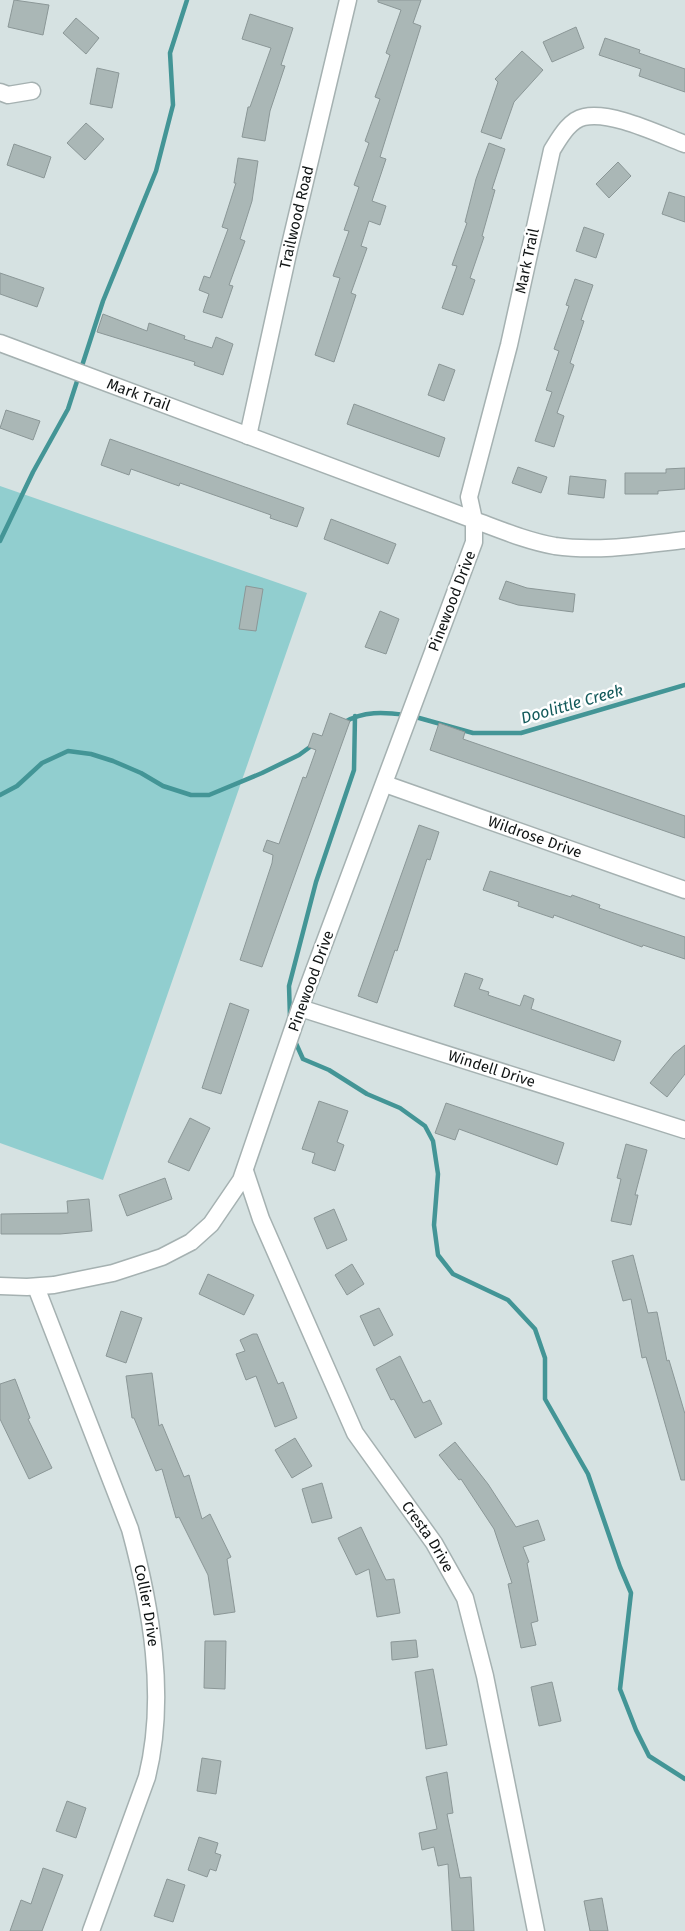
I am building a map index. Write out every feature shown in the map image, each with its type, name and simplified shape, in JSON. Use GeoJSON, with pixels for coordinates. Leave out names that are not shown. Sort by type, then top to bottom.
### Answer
{"type":"FeatureCollection","features":[{"type":"Feature","properties":{"kind":"street","name":"Trailwood Road"},"geometry":{"type":"LineString","coordinates":[[248,436],[289,249],[348,0]]}},
{"type":"Feature","properties":{"kind":"street"},"geometry":{"type":"LineString","coordinates":[[0,92],[8,95],[32,91]]}},
{"type":"Feature","properties":{"kind":"street","name":"Mark Trail"},"geometry":{"type":"LineString","coordinates":[[474,520],[469,497],[509,345],[552,150],[564,130],[582,117],[612,118],[685,144]]}},
{"type":"Feature","properties":{"kind":"street","name":"Mark Trail"},"geometry":{"type":"LineString","coordinates":[[0,343],[529,540],[570,547],[622,547],[685,540]]}},
{"type":"Feature","properties":{"kind":"street","name":"Pinewood Drive"},"geometry":{"type":"LineString","coordinates":[[0,1286],[36,1287],[113,1273],[162,1257],[191,1242],[211,1224],[245,1171],[300,1008],[474,542],[474,520]]}},
{"type":"Feature","properties":{"kind":"street","name":"Wildrose Drive"},"geometry":{"type":"LineString","coordinates":[[385,784],[685,890]]}},
{"type":"Feature","properties":{"kind":"street","name":"Windell Drive"},"geometry":{"type":"LineString","coordinates":[[300,1008],[685,1130]]}},
{"type":"Feature","properties":{"kind":"street","name":"Cresta Drive"},"geometry":{"type":"LineString","coordinates":[[245,1171],[262,1219],[355,1433],[434,1542],[465,1598],[485,1676],[536,1931]]}},
{"type":"Feature","properties":{"kind":"street","name":"Collier Drive"},"geometry":{"type":"LineString","coordinates":[[36,1287],[130,1529],[141,1570],[155,1675],[156,1710],[154,1744],[148,1777],[91,1931]]}},
{"type":"Feature","properties":{"kind":"shaded area"},"geometry":{"type":"Polygon","coordinates":[[[0,486],[307,593],[103,1180],[0,1143],[0,486]]]}},
{"type":"Feature","properties":{"kind":"building"},"geometry":{"type":"Polygon","coordinates":[[[14,0],[49,5],[43,35],[8,27],[14,0]]]}},
{"type":"Feature","properties":{"kind":"building"},"geometry":{"type":"Polygon","coordinates":[[[378,0],[421,0],[413,23],[421,26],[380,157],[386,159],[372,201],[386,206],[380,225],[369,221],[361,246],[367,248],[351,293],[356,295],[334,362],[315,355],[340,278],[333,276],[349,231],[344,230],[359,187],[354,185],[369,143],[365,141],[380,99],[375,97],[390,55],[386,53],[401,10],[378,2],[378,0]]]}},
{"type":"Feature","properties":{"kind":"building"},"geometry":{"type":"Polygon","coordinates":[[[250,14],[293,28],[281,65],[285,66],[270,111],[265,141],[242,137],[248,107],[250,107],[271,48],[242,39],[250,14]]]}},
{"type":"Feature","properties":{"kind":"building"},"geometry":{"type":"Polygon","coordinates":[[[76,18],[99,38],[86,54],[63,33],[76,18]]]}},
{"type":"Feature","properties":{"kind":"building"},"geometry":{"type":"Polygon","coordinates":[[[576,27],[584,48],[552,62],[543,42],[576,27]]]}},
{"type":"Feature","properties":{"kind":"building"},"geometry":{"type":"Polygon","coordinates":[[[605,38],[640,50],[639,53],[685,69],[685,92],[639,76],[641,69],[599,55],[605,38]]]}},
{"type":"Feature","properties":{"kind":"building"},"geometry":{"type":"Polygon","coordinates":[[[522,51],[543,70],[514,102],[501,139],[481,132],[498,82],[495,79],[522,51]]]}},
{"type":"Feature","properties":{"kind":"building"},"geometry":{"type":"Polygon","coordinates":[[[97,68],[119,73],[112,108],[90,104],[97,68]]]}},
{"type":"Feature","properties":{"kind":"building"},"geometry":{"type":"Polygon","coordinates":[[[86,123],[104,139],[85,160],[67,143],[86,123]]]}},
{"type":"Feature","properties":{"kind":"building"},"geometry":{"type":"Polygon","coordinates":[[[489,143],[505,149],[492,189],[495,190],[482,236],[484,237],[470,278],[475,280],[463,315],[442,308],[457,266],[452,265],[467,223],[465,222],[476,179],[489,143]]]}},
{"type":"Feature","properties":{"kind":"building"},"geometry":{"type":"Polygon","coordinates":[[[14,144],[51,157],[44,178],[7,165],[14,144]]]}},
{"type":"Feature","properties":{"kind":"building"},"geometry":{"type":"Polygon","coordinates":[[[238,158],[258,161],[252,201],[240,239],[245,241],[229,285],[233,286],[222,318],[203,312],[209,294],[199,290],[204,276],[210,278],[228,229],[222,227],[236,183],[234,183],[238,158]]]}},
{"type":"Feature","properties":{"kind":"building"},"geometry":{"type":"Polygon","coordinates":[[[618,162],[631,176],[609,198],[596,184],[618,162]]]}},
{"type":"Feature","properties":{"kind":"building"},"geometry":{"type":"Polygon","coordinates":[[[669,192],[685,197],[685,222],[662,214],[669,192]]]}},
{"type":"Feature","properties":{"kind":"building"},"geometry":{"type":"Polygon","coordinates":[[[584,227],[604,234],[596,258],[576,251],[584,227]]]}},
{"type":"Feature","properties":{"kind":"building"},"geometry":{"type":"Polygon","coordinates":[[[0,273],[44,288],[37,307],[0,294],[0,273]]]}},
{"type":"Feature","properties":{"kind":"building"},"geometry":{"type":"Polygon","coordinates":[[[575,279],[593,285],[581,320],[584,321],[570,363],[574,365],[557,413],[564,416],[554,447],[535,441],[552,392],[546,390],[559,351],[554,349],[569,306],[566,305],[575,279]]]}},
{"type":"Feature","properties":{"kind":"building"},"geometry":{"type":"Polygon","coordinates":[[[103,314],[147,331],[149,323],[185,336],[184,339],[212,348],[216,337],[233,344],[223,375],[194,365],[195,362],[97,332],[103,314]]]}},
{"type":"Feature","properties":{"kind":"building"},"geometry":{"type":"Polygon","coordinates":[[[439,364],[455,370],[444,401],[428,395],[439,364]]]}},
{"type":"Feature","properties":{"kind":"building"},"geometry":{"type":"Polygon","coordinates":[[[354,404],[445,438],[439,457],[347,424],[354,404]]]}},
{"type":"Feature","properties":{"kind":"building"},"geometry":{"type":"Polygon","coordinates":[[[6,410],[40,421],[33,440],[0,428],[6,410]]]}},
{"type":"Feature","properties":{"kind":"building"},"geometry":{"type":"Polygon","coordinates":[[[110,439],[304,508],[297,527],[270,518],[271,515],[180,483],[179,486],[131,469],[129,475],[101,465],[110,439]]]}},
{"type":"Feature","properties":{"kind":"building"},"geometry":{"type":"Polygon","coordinates":[[[518,467],[547,477],[541,493],[512,483],[518,467]]]}},
{"type":"Feature","properties":{"kind":"building"},"geometry":{"type":"Polygon","coordinates":[[[685,468],[685,489],[658,491],[658,494],[625,494],[625,473],[666,473],[666,469],[685,468]]]}},
{"type":"Feature","properties":{"kind":"building"},"geometry":{"type":"Polygon","coordinates":[[[570,476],[606,480],[604,498],[568,494],[570,476]]]}},
{"type":"Feature","properties":{"kind":"building"},"geometry":{"type":"Polygon","coordinates":[[[331,519],[396,544],[388,564],[324,539],[331,519]]]}},
{"type":"Feature","properties":{"kind":"building"},"geometry":{"type":"Polygon","coordinates":[[[506,581],[527,588],[575,594],[573,612],[518,605],[499,599],[506,581]]]}},
{"type":"Feature","properties":{"kind":"building"},"geometry":{"type":"Polygon","coordinates":[[[246,586],[263,589],[256,631],[239,629],[246,586]]]}},
{"type":"Feature","properties":{"kind":"building"},"geometry":{"type":"Polygon","coordinates":[[[380,611],[399,619],[386,654],[365,647],[380,611]]]}},
{"type":"Feature","properties":{"kind":"building"},"geometry":{"type":"Polygon","coordinates":[[[330,713],[350,721],[262,967],[240,960],[272,863],[273,855],[263,851],[267,840],[279,844],[303,777],[306,778],[316,750],[308,747],[313,733],[322,736],[330,713]]]}},
{"type":"Feature","properties":{"kind":"building"},"geometry":{"type":"Polygon","coordinates":[[[439,723],[465,732],[463,739],[685,816],[685,838],[430,750],[439,723]]]}},
{"type":"Feature","properties":{"kind":"building"},"geometry":{"type":"Polygon","coordinates":[[[419,825],[439,832],[430,860],[427,859],[397,951],[395,950],[377,1003],[358,996],[419,825]]]}},
{"type":"Feature","properties":{"kind":"building"},"geometry":{"type":"Polygon","coordinates":[[[490,871],[571,897],[572,895],[600,905],[599,908],[685,937],[685,959],[643,945],[642,947],[554,915],[553,918],[518,906],[519,902],[483,890],[490,871]]]}},
{"type":"Feature","properties":{"kind":"building"},"geometry":{"type":"Polygon","coordinates":[[[465,973],[483,979],[479,989],[489,992],[488,995],[520,1006],[524,995],[534,999],[531,1009],[621,1041],[614,1061],[454,1006],[465,973]]]}},
{"type":"Feature","properties":{"kind":"building"},"geometry":{"type":"Polygon","coordinates":[[[230,1003],[249,1010],[221,1094],[202,1088],[230,1003]]]}},
{"type":"Feature","properties":{"kind":"building"},"geometry":{"type":"Polygon","coordinates":[[[685,1045],[685,1074],[667,1097],[650,1083],[674,1054],[685,1045]]]}},
{"type":"Feature","properties":{"kind":"building"},"geometry":{"type":"Polygon","coordinates":[[[319,1101],[348,1111],[337,1142],[344,1145],[335,1171],[312,1163],[315,1153],[302,1149],[319,1101]]]}},
{"type":"Feature","properties":{"kind":"building"},"geometry":{"type":"Polygon","coordinates":[[[446,1103],[564,1143],[557,1165],[459,1129],[455,1140],[435,1133],[446,1103]]]}},
{"type":"Feature","properties":{"kind":"building"},"geometry":{"type":"Polygon","coordinates":[[[190,1118],[210,1128],[189,1171],[168,1162],[190,1118]]]}},
{"type":"Feature","properties":{"kind":"building"},"geometry":{"type":"Polygon","coordinates":[[[626,1144],[647,1150],[635,1195],[638,1195],[631,1225],[611,1221],[621,1179],[617,1178],[626,1144]]]}},
{"type":"Feature","properties":{"kind":"building"},"geometry":{"type":"Polygon","coordinates":[[[165,1178],[172,1199],[127,1216],[119,1195],[165,1178]]]}},
{"type":"Feature","properties":{"kind":"building"},"geometry":{"type":"Polygon","coordinates":[[[89,1199],[92,1231],[60,1234],[1,1234],[1,1214],[68,1213],[67,1201],[89,1199]]]}},
{"type":"Feature","properties":{"kind":"building"},"geometry":{"type":"Polygon","coordinates":[[[334,1209],[347,1240],[327,1249],[314,1218],[334,1209]]]}},
{"type":"Feature","properties":{"kind":"building"},"geometry":{"type":"Polygon","coordinates":[[[633,1255],[648,1313],[657,1312],[667,1361],[669,1360],[685,1414],[685,1480],[681,1480],[646,1357],[642,1358],[631,1299],[623,1301],[612,1261],[633,1255]]]}},
{"type":"Feature","properties":{"kind":"building"},"geometry":{"type":"Polygon","coordinates":[[[352,1264],[364,1284],[347,1295],[335,1275],[352,1264]]]}},
{"type":"Feature","properties":{"kind":"building"},"geometry":{"type":"Polygon","coordinates":[[[208,1274],[254,1295],[244,1315],[199,1294],[208,1274]]]}},
{"type":"Feature","properties":{"kind":"building"},"geometry":{"type":"Polygon","coordinates":[[[379,1308],[393,1335],[374,1346],[360,1316],[379,1308]]]}},
{"type":"Feature","properties":{"kind":"building"},"geometry":{"type":"Polygon","coordinates":[[[121,1311],[142,1318],[126,1363],[106,1356],[121,1311]]]}},
{"type":"Feature","properties":{"kind":"building"},"geometry":{"type":"Polygon","coordinates":[[[257,1334],[278,1384],[283,1382],[297,1418],[275,1427],[256,1376],[246,1380],[236,1354],[245,1351],[240,1340],[257,1334]]]}},
{"type":"Feature","properties":{"kind":"building"},"geometry":{"type":"Polygon","coordinates":[[[400,1356],[423,1403],[430,1400],[442,1424],[415,1438],[394,1399],[391,1400],[376,1369],[400,1356]]]}},
{"type":"Feature","properties":{"kind":"building"},"geometry":{"type":"Polygon","coordinates":[[[152,1373],[159,1426],[162,1424],[184,1477],[189,1475],[202,1519],[210,1514],[231,1557],[227,1559],[235,1612],[214,1615],[208,1575],[179,1517],[176,1518],[162,1469],[156,1471],[134,1418],[132,1418],[126,1376],[152,1373]]]}},
{"type":"Feature","properties":{"kind":"building"},"geometry":{"type":"Polygon","coordinates":[[[15,1379],[30,1418],[28,1419],[52,1468],[29,1479],[0,1419],[0,1384],[15,1379]]]}},
{"type":"Feature","properties":{"kind":"building"},"geometry":{"type":"Polygon","coordinates":[[[295,1438],[312,1466],[292,1478],[275,1450],[295,1438]]]}},
{"type":"Feature","properties":{"kind":"building"},"geometry":{"type":"Polygon","coordinates":[[[455,1442],[488,1484],[516,1527],[538,1520],[545,1540],[523,1547],[529,1562],[527,1563],[538,1621],[531,1623],[536,1645],[521,1648],[508,1584],[512,1583],[494,1529],[461,1479],[459,1480],[439,1455],[455,1442]]]}},
{"type":"Feature","properties":{"kind":"building"},"geometry":{"type":"Polygon","coordinates":[[[322,1483],[332,1518],[312,1523],[302,1489],[322,1483]]]}},
{"type":"Feature","properties":{"kind":"building"},"geometry":{"type":"Polygon","coordinates":[[[361,1527],[386,1580],[394,1579],[400,1613],[377,1617],[369,1569],[356,1575],[338,1538],[361,1527]]]}},
{"type":"Feature","properties":{"kind":"building"},"geometry":{"type":"Polygon","coordinates":[[[416,1640],[418,1657],[392,1660],[391,1642],[416,1640]]]}},
{"type":"Feature","properties":{"kind":"building"},"geometry":{"type":"Polygon","coordinates":[[[205,1641],[226,1641],[225,1689],[204,1688],[205,1641]]]}},
{"type":"Feature","properties":{"kind":"building"},"geometry":{"type":"Polygon","coordinates":[[[433,1669],[447,1745],[426,1749],[415,1672],[433,1669]]]}},
{"type":"Feature","properties":{"kind":"building"},"geometry":{"type":"Polygon","coordinates":[[[552,1682],[561,1721],[539,1726],[531,1687],[552,1682]]]}},
{"type":"Feature","properties":{"kind":"building"},"geometry":{"type":"Polygon","coordinates":[[[202,1758],[221,1761],[216,1794],[197,1791],[202,1758]]]}},
{"type":"Feature","properties":{"kind":"building"},"geometry":{"type":"Polygon","coordinates":[[[447,1772],[453,1813],[447,1814],[460,1878],[471,1877],[474,1931],[452,1931],[448,1864],[438,1866],[434,1847],[422,1850],[419,1833],[437,1829],[426,1777],[447,1772]]]}},
{"type":"Feature","properties":{"kind":"building"},"geometry":{"type":"Polygon","coordinates":[[[67,1801],[86,1808],[76,1838],[56,1831],[67,1801]]]}},
{"type":"Feature","properties":{"kind":"building"},"geometry":{"type":"Polygon","coordinates":[[[199,1837],[218,1843],[215,1853],[221,1855],[216,1871],[210,1869],[207,1877],[188,1870],[199,1837]]]}},
{"type":"Feature","properties":{"kind":"building"},"geometry":{"type":"Polygon","coordinates":[[[43,1868],[63,1875],[42,1931],[10,1931],[21,1900],[31,1904],[43,1868]]]}},
{"type":"Feature","properties":{"kind":"building"},"geometry":{"type":"Polygon","coordinates":[[[167,1879],[185,1885],[173,1922],[154,1916],[167,1879]]]}},
{"type":"Feature","properties":{"kind":"building"},"geometry":{"type":"Polygon","coordinates":[[[602,1898],[608,1931],[590,1931],[584,1901],[602,1898]]]}},
{"type":"Feature","properties":{"kind":"waterway"},"geometry":{"type":"LineString","coordinates":[[0,541],[33,472],[68,409],[103,301],[156,171],[173,105],[170,53],[187,0]]}},
{"type":"Feature","properties":{"kind":"waterway","name":"Doolittle Creek"},"geometry":{"type":"LineString","coordinates":[[412,716],[473,733],[521,733],[685,685]]}},
{"type":"Feature","properties":{"kind":"waterway","name":"Doolittle Creek"},"geometry":{"type":"LineString","coordinates":[[345,722],[352,718],[374,713],[405,715]]}},
{"type":"Feature","properties":{"kind":"waterway"},"geometry":{"type":"LineString","coordinates":[[290,1017],[289,986],[316,882],[354,770],[355,716]]}},
{"type":"Feature","properties":{"kind":"waterway","name":"Doolittle Creek"},"geometry":{"type":"LineString","coordinates":[[0,795],[17,786],[42,763],[68,751],[91,754],[113,761],[141,773],[163,786],[191,795],[209,795],[262,773],[299,755],[314,744]]}},
{"type":"Feature","properties":{"kind":"waterway"},"geometry":{"type":"LineString","coordinates":[[294,1039],[303,1059],[329,1070],[367,1094],[400,1108],[425,1126],[433,1141],[438,1174],[434,1225],[438,1255],[453,1274],[508,1300],[535,1329],[545,1358],[545,1399],[588,1474],[620,1567],[631,1593],[620,1689],[636,1730],[649,1756],[685,1779]]}}]}
